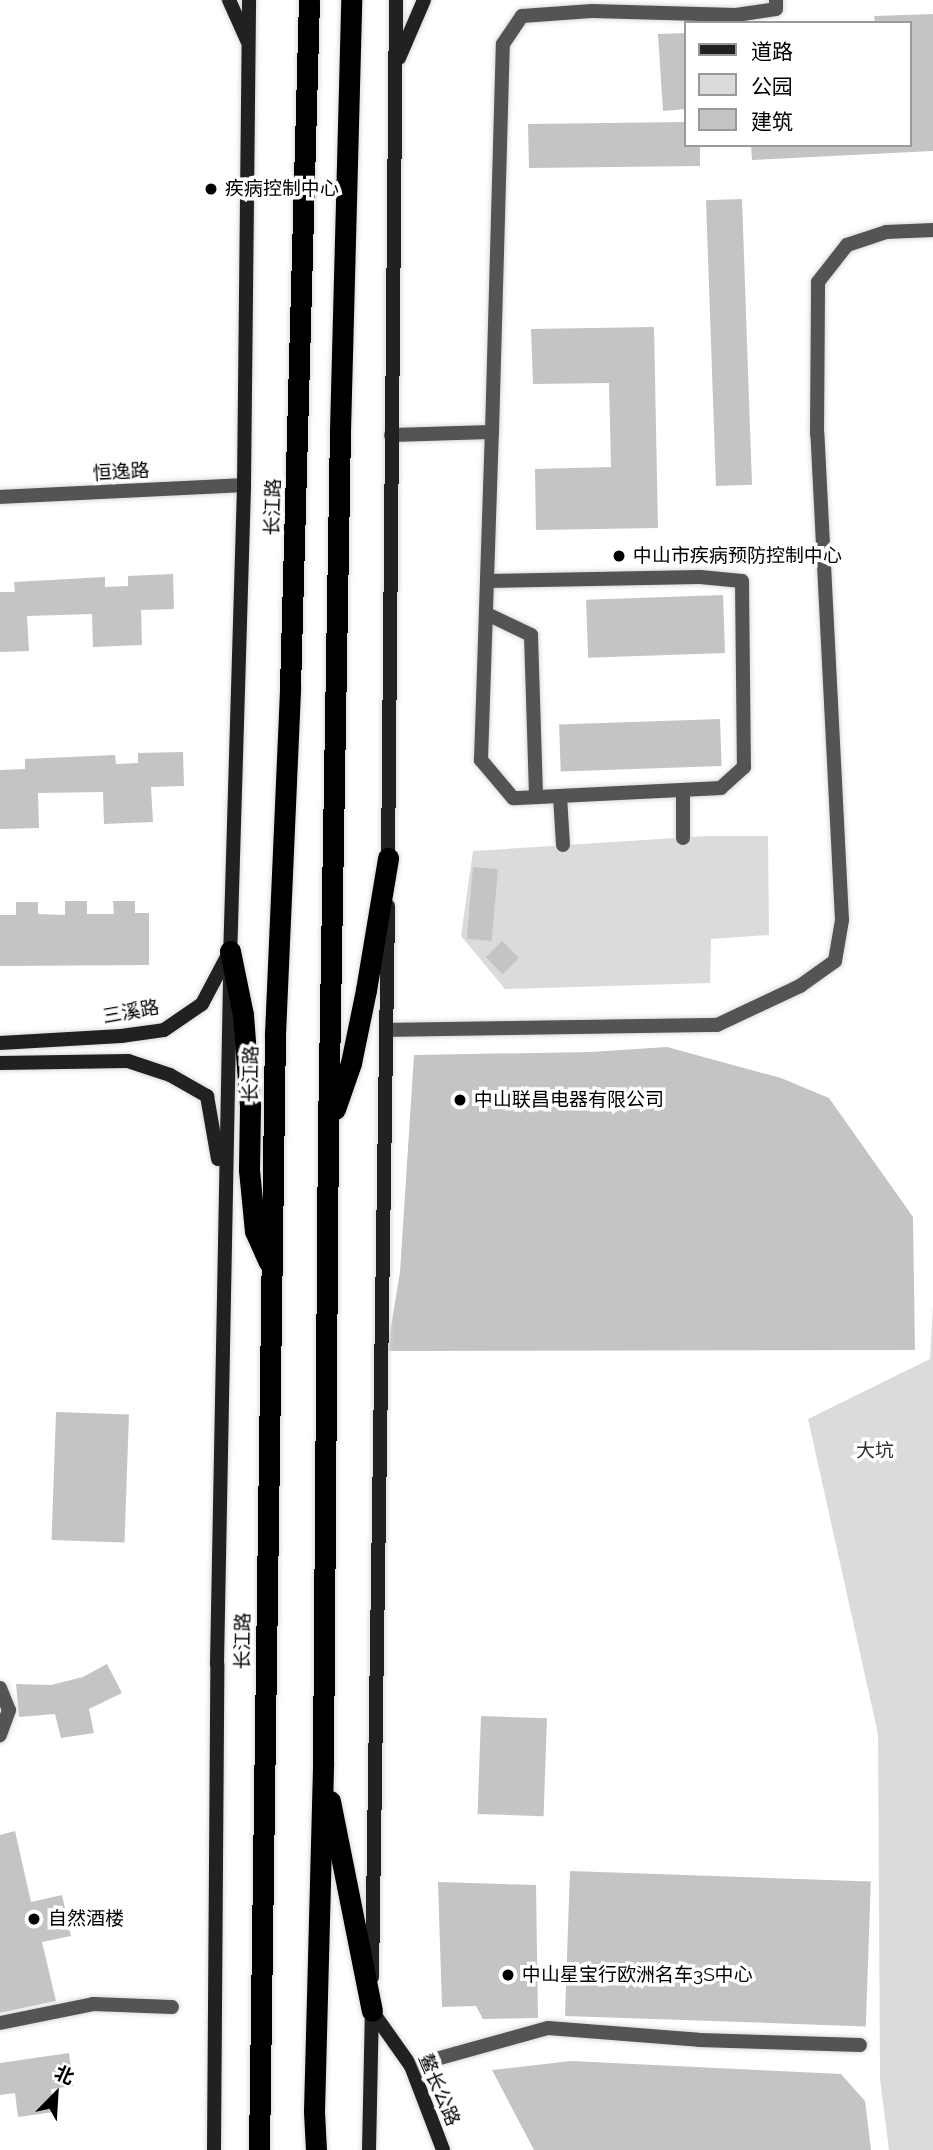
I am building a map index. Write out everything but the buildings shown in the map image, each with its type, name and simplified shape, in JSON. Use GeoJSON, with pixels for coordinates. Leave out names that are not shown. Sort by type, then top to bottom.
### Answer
{"type":"FeatureCollection","features":[{"type":"Feature","properties":{"kind":"highway","name":"长江路"},"geometry":{"type":"LineString","coordinates":[[259,2150],[275,1034],[298,426],[309,0]]}},
{"type":"Feature","properties":{"kind":"highway"},"geometry":{"type":"LineString","coordinates":[[316,2150],[314,2111],[323,1762],[328,1131],[340,431],[351,0]]}},
{"type":"Feature","properties":{"kind":"highway"},"geometry":{"type":"LineString","coordinates":[[328,1131],[351,1063],[388,858]]}},
{"type":"Feature","properties":{"kind":"highway"},"geometry":{"type":"LineString","coordinates":[[230,951],[243,1015],[250,1106],[249,1170],[255,1231],[271,1267]]}},
{"type":"Feature","properties":{"kind":"highway"},"geometry":{"type":"LineString","coordinates":[[323,1762],[372,2011]]}},
{"type":"Feature","properties":{"kind":"main road"},"geometry":{"type":"LineString","coordinates":[[229,0],[248,44]]}},
{"type":"Feature","properties":{"kind":"main road","name":"长江路"},"geometry":{"type":"LineString","coordinates":[[214,2150],[224,1188],[244,485],[249,0]]}},
{"type":"Feature","properties":{"kind":"main road"},"geometry":{"type":"LineString","coordinates":[[369,2150],[387,1030],[396,0]]}},
{"type":"Feature","properties":{"kind":"main road"},"geometry":{"type":"LineString","coordinates":[[397,63],[425,0]]}},
{"type":"Feature","properties":{"kind":"main road","name":"三溪路"},"geometry":{"type":"LineString","coordinates":[[0,1043],[121,1036],[164,1030],[202,1004],[230,951]]}},
{"type":"Feature","properties":{"kind":"main road"},"geometry":{"type":"LineString","coordinates":[[0,1063],[128,1061],[170,1075],[207,1096],[224,1188]]}},
{"type":"Feature","properties":{"kind":"main road","name":"鳌长公路"},"geometry":{"type":"LineString","coordinates":[[372,2011],[411,2066],[443,2150]]}},
{"type":"Feature","properties":{"kind":"street"},"geometry":{"type":"LineString","coordinates":[[488,580],[699,578],[742,581],[744,767],[721,788],[513,798],[481,760],[503,44],[522,16],[592,11],[736,15],[776,9],[776,0]]}},
{"type":"Feature","properties":{"kind":"street"},"geometry":{"type":"LineString","coordinates":[[387,1030],[717,1026],[800,986],[835,961],[842,920],[817,434],[818,282],[847,245],[886,232],[933,230]]}},
{"type":"Feature","properties":{"kind":"street"},"geometry":{"type":"LineString","coordinates":[[391,435],[492,432]]}},
{"type":"Feature","properties":{"kind":"street","name":"恒逸路"},"geometry":{"type":"LineString","coordinates":[[0,497],[244,485]]}},
{"type":"Feature","properties":{"kind":"street"},"geometry":{"type":"LineString","coordinates":[[487,614],[531,635],[536,797]]}},
{"type":"Feature","properties":{"kind":"street"},"geometry":{"type":"LineString","coordinates":[[683,838],[684,790]]}},
{"type":"Feature","properties":{"kind":"street"},"geometry":{"type":"LineString","coordinates":[[560,796],[563,845]]}},
{"type":"Feature","properties":{"kind":"street"},"geometry":{"type":"LineString","coordinates":[[0,1688],[9,1710],[0,1735]]}},
{"type":"Feature","properties":{"kind":"street"},"geometry":{"type":"LineString","coordinates":[[0,2023],[93,2004],[172,2007]]}},
{"type":"Feature","properties":{"kind":"street"},"geometry":{"type":"LineString","coordinates":[[411,2066],[548,2028],[699,2040],[860,2045]]}},
{"type":"Feature","properties":{"kind":"green space"},"geometry":{"type":"Polygon","coordinates":[[[707,836],[768,836],[769,935],[711,939],[710,983],[505,989],[461,936],[473,851],[707,836]]]}},
{"type":"Feature","properties":{"kind":"green space","name":"大坑"},"geometry":{"type":"Polygon","coordinates":[[[933,1305],[933,2150],[889,2150],[880,2079],[878,1734],[808,1419],[930,1359],[933,1305]]]}},
{"type":"Feature","properties":{"kind":"place","name":"疾病控制中心"},"geometry":{"type":"Point","coordinates":[211,189]}},
{"type":"Feature","properties":{"kind":"place","name":"中山市疾病预防控制中心"},"geometry":{"type":"Point","coordinates":[619,556]}},
{"type":"Feature","properties":{"kind":"place","name":"中山联昌电器有限公司"},"geometry":{"type":"Point","coordinates":[460,1100]}},
{"type":"Feature","properties":{"kind":"place","name":"自然酒楼"},"geometry":{"type":"Point","coordinates":[34,1919]}},
{"type":"Feature","properties":{"kind":"place","name":"中山星宝行欧洲名车3S中心"},"geometry":{"type":"Point","coordinates":[508,1975]}}]}
